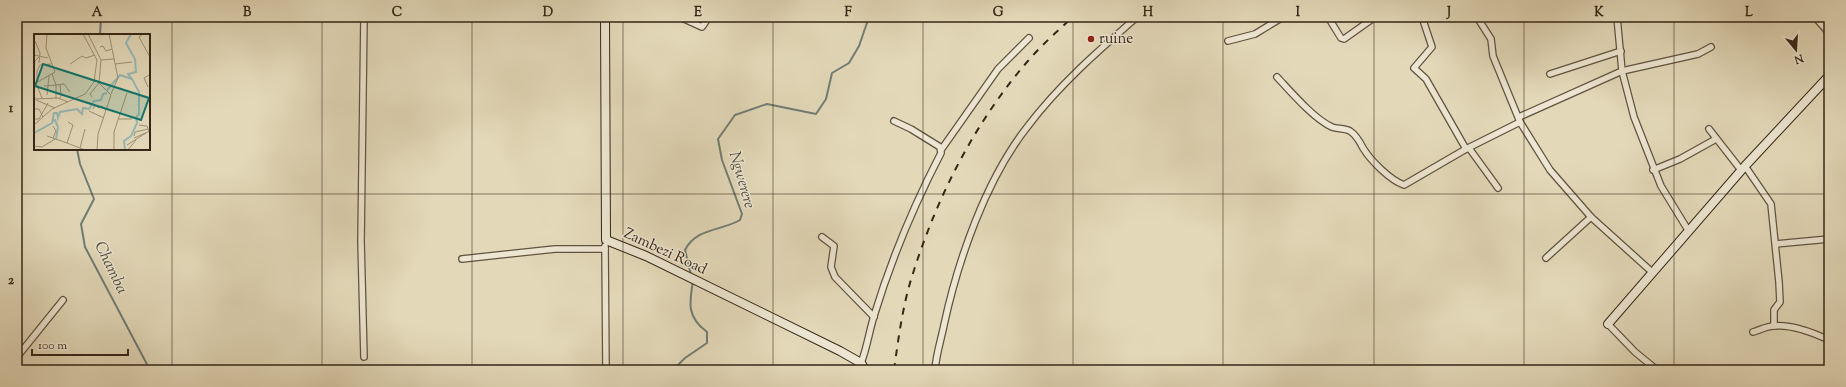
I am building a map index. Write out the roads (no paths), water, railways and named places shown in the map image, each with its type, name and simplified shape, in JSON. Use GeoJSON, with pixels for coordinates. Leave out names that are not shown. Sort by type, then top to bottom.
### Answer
{"type":"FeatureCollection","features":[{"type":"Feature","properties":{"kind":"main road","name":"Zambezi Road"},"geometry":{"type":"LineString","coordinates":[[605,17],[606,240],[646,256],[696,282],[840,351],[863,367]]}},
{"type":"Feature","properties":{"kind":"main road"},"geometry":{"type":"LineString","coordinates":[[1608,324],[1743,168],[1829,76]]}},
{"type":"Feature","properties":{"kind":"street"},"geometry":{"type":"LineString","coordinates":[[364,17],[361,241],[364,357]]}},
{"type":"Feature","properties":{"kind":"street"},"geometry":{"type":"LineString","coordinates":[[680,17],[702,27],[709,17]]}},
{"type":"Feature","properties":{"kind":"street"},"geometry":{"type":"LineString","coordinates":[[935,370],[950,299],[962,257],[979,213],[1006,159],[1027,127],[1050,98],[1137,17]]}},
{"type":"Feature","properties":{"kind":"street"},"geometry":{"type":"LineString","coordinates":[[1228,41],[1255,34],[1283,17]]}},
{"type":"Feature","properties":{"kind":"street"},"geometry":{"type":"LineString","coordinates":[[1328,17],[1341,38],[1344,40],[1376,17]]}},
{"type":"Feature","properties":{"kind":"street"},"geometry":{"type":"LineString","coordinates":[[1422,17],[1432,47],[1414,68],[1426,79],[1468,149],[1498,188]]}},
{"type":"Feature","properties":{"kind":"street"},"geometry":{"type":"LineString","coordinates":[[1477,17],[1491,39],[1493,56],[1520,120],[1550,170],[1591,217],[1652,272]]}},
{"type":"Feature","properties":{"kind":"street"},"geometry":{"type":"LineString","coordinates":[[1617,17],[1622,71],[1634,117],[1660,186],[1688,230]]}},
{"type":"Feature","properties":{"kind":"street"},"geometry":{"type":"LineString","coordinates":[[1815,17],[1829,33]]}},
{"type":"Feature","properties":{"kind":"street"},"geometry":{"type":"LineString","coordinates":[[863,367],[874,317],[916,202],[941,150],[998,69],[1029,38]]}},
{"type":"Feature","properties":{"kind":"street"},"geometry":{"type":"LineString","coordinates":[[1277,77],[1299,100],[1331,127],[1350,131],[1377,164],[1400,184],[1404,185],[1520,120],[1622,71],[1698,54],[1711,47]]}},
{"type":"Feature","properties":{"kind":"street"},"geometry":{"type":"LineString","coordinates":[[1550,74],[1621,51]]}},
{"type":"Feature","properties":{"kind":"street"},"geometry":{"type":"LineString","coordinates":[[894,121],[911,129],[940,147],[941,150]]}},
{"type":"Feature","properties":{"kind":"street"},"geometry":{"type":"LineString","coordinates":[[1709,129],[1716,139],[1743,168],[1771,204],[1776,244],[1780,302],[1774,310],[1774,326]]}},
{"type":"Feature","properties":{"kind":"street"},"geometry":{"type":"LineString","coordinates":[[1654,170],[1680,159],[1716,139]]}},
{"type":"Feature","properties":{"kind":"street"},"geometry":{"type":"LineString","coordinates":[[1546,258],[1591,217]]}},
{"type":"Feature","properties":{"kind":"street"},"geometry":{"type":"LineString","coordinates":[[822,237],[834,246],[831,267],[835,277],[874,317]]}},
{"type":"Feature","properties":{"kind":"street"},"geometry":{"type":"LineString","coordinates":[[1776,244],[1829,239]]}},
{"type":"Feature","properties":{"kind":"street"},"geometry":{"type":"LineString","coordinates":[[606,240],[606,370]]}},
{"type":"Feature","properties":{"kind":"street"},"geometry":{"type":"LineString","coordinates":[[462,259],[555,249],[605,249]]}},
{"type":"Feature","properties":{"kind":"street"},"geometry":{"type":"LineString","coordinates":[[17,357],[63,300]]}},
{"type":"Feature","properties":{"kind":"street"},"geometry":{"type":"LineString","coordinates":[[1608,324],[1635,352],[1657,370]]}},
{"type":"Feature","properties":{"kind":"street"},"geometry":{"type":"LineString","coordinates":[[1753,332],[1774,326],[1797,328],[1829,340]]}},
{"type":"Feature","properties":{"kind":"waterway","name":"Chamba"},"geometry":{"type":"LineString","coordinates":[[100,34],[101,17]]}},
{"type":"Feature","properties":{"kind":"waterway","name":"Ngwerere"},"geometry":{"type":"LineString","coordinates":[[691,275],[685,250],[690,243],[702,234],[733,224],[740,220],[742,214],[722,160],[718,139],[735,115],[767,104],[816,114],[826,99],[832,73],[849,63],[859,46],[869,17]]}},
{"type":"Feature","properties":{"kind":"waterway","name":"Chamba"},"geometry":{"type":"LineString","coordinates":[[77,150],[80,164],[94,199],[81,224],[85,247],[150,370]]}},
{"type":"Feature","properties":{"kind":"waterway","name":"Ngwerere"},"geometry":{"type":"LineString","coordinates":[[673,370],[685,358],[707,343],[707,332],[696,321],[691,310],[690,303],[693,281]]}},
{"type":"Feature","properties":{"kind":"railway"},"geometry":{"type":"LineString","coordinates":[[894,370],[902,315],[910,283],[931,224],[957,166],[989,112],[1007,87],[1038,50],[1073,17]]}},
{"type":"Feature","properties":{"kind":"place","name":"ruine"},"geometry":{"type":"Point","coordinates":[1091,39]}}]}
